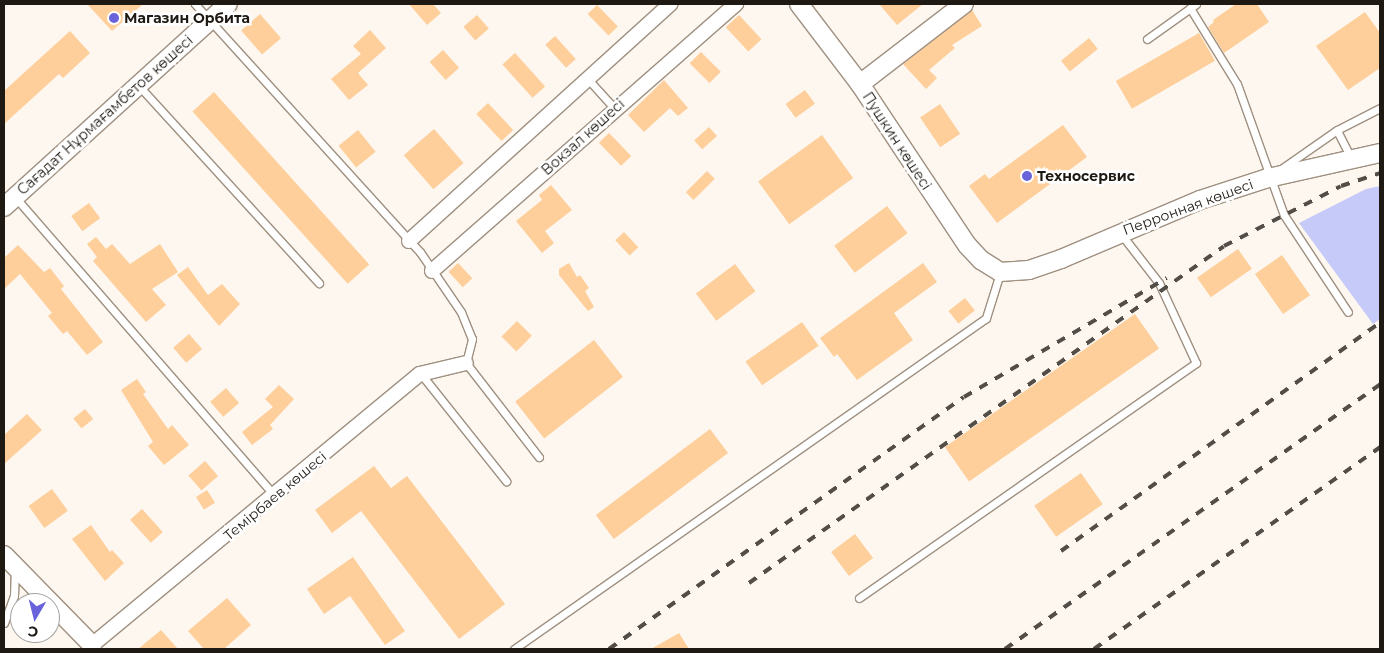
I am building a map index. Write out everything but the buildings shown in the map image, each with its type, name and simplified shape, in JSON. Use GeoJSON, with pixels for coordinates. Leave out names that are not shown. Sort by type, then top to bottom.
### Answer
{"type":"FeatureCollection","features":[{"type":"Feature","properties":{"kind":"street","name":"Сағадат Нұрмағамбетов көшесі"},"geometry":{"type":"LineString","coordinates":[[9,202],[228,4]]}},
{"type":"Feature","properties":{"kind":"street"},"geometry":{"type":"LineString","coordinates":[[409,241],[586,76],[670,4]]}},
{"type":"Feature","properties":{"kind":"street","name":"Вокзал көшесі"},"geometry":{"type":"LineString","coordinates":[[432,271],[736,4]]}},
{"type":"Feature","properties":{"kind":"street","name":"Пушкин көшесі"},"geometry":{"type":"LineString","coordinates":[[799,4],[860,84],[962,238],[981,260],[1000,272]]}},
{"type":"Feature","properties":{"kind":"street"},"geometry":{"type":"LineString","coordinates":[[860,84],[964,4]]}},
{"type":"Feature","properties":{"kind":"street","name":"Перронная көшесі"},"geometry":{"type":"LineString","coordinates":[[1000,272],[1029,270],[1061,259],[1120,232],[1200,200],[1268,178],[1380,153]]}},
{"type":"Feature","properties":{"kind":"street","name":"Темірбаев көшесі"},"geometry":{"type":"LineString","coordinates":[[95,647],[420,374],[466,363]]}},
{"type":"Feature","properties":{"kind":"street"},"geometry":{"type":"LineString","coordinates":[[4,555],[95,647]]}},
{"type":"Feature","properties":{"kind":"lane"},"geometry":{"type":"LineString","coordinates":[[195,4],[409,241],[432,271],[460,312],[472,339],[466,363],[539,457]]}},
{"type":"Feature","properties":{"kind":"lane"},"geometry":{"type":"LineString","coordinates":[[1147,38],[1193,6],[1237,84],[1268,178],[1284,215],[1348,312]]}},
{"type":"Feature","properties":{"kind":"lane"},"geometry":{"type":"LineString","coordinates":[[586,76],[615,109]]}},
{"type":"Feature","properties":{"kind":"lane"},"geometry":{"type":"LineString","coordinates":[[138,86],[319,283]]}},
{"type":"Feature","properties":{"kind":"lane"},"geometry":{"type":"LineString","coordinates":[[1268,178],[1337,130],[1380,108]]}},
{"type":"Feature","properties":{"kind":"lane"},"geometry":{"type":"LineString","coordinates":[[1337,130],[1351,159]]}},
{"type":"Feature","properties":{"kind":"lane"},"geometry":{"type":"LineString","coordinates":[[9,202],[276,496]]}},
{"type":"Feature","properties":{"kind":"lane"},"geometry":{"type":"LineString","coordinates":[[859,598],[1196,363],[1159,283],[1120,232]]}},
{"type":"Feature","properties":{"kind":"lane"},"geometry":{"type":"LineString","coordinates":[[514,649],[986,318],[1000,272]]}},
{"type":"Feature","properties":{"kind":"lane"},"geometry":{"type":"LineString","coordinates":[[420,374],[506,481]]}},
{"type":"Feature","properties":{"kind":"lane"},"geometry":{"type":"LineString","coordinates":[[4,623],[14,596],[16,569]]}},
{"type":"Feature","properties":{"kind":"shaded area"},"geometry":{"type":"Polygon","coordinates":[[[1380,186],[1380,319],[1373,324],[1299,223],[1366,189],[1380,186]]]}},
{"type":"Feature","properties":{"kind":"railway"},"geometry":{"type":"LineString","coordinates":[[749,583],[1224,246],[1341,186],[1380,173]]}},
{"type":"Feature","properties":{"kind":"railway"},"geometry":{"type":"LineString","coordinates":[[609,649],[964,397],[1167,278]]}},
{"type":"Feature","properties":{"kind":"railway"},"geometry":{"type":"LineString","coordinates":[[1061,551],[1380,323]]}},
{"type":"Feature","properties":{"kind":"railway"},"geometry":{"type":"LineString","coordinates":[[1005,649],[1380,384]]}},
{"type":"Feature","properties":{"kind":"railway"},"geometry":{"type":"LineString","coordinates":[[1094,649],[1380,447]]}},
{"type":"Feature","properties":{"kind":"place","name":"Магазин Орбита"},"geometry":{"type":"Point","coordinates":[114,18]}},
{"type":"Feature","properties":{"kind":"place","name":"Техносервис"},"geometry":{"type":"Point","coordinates":[1027,176]}}]}
